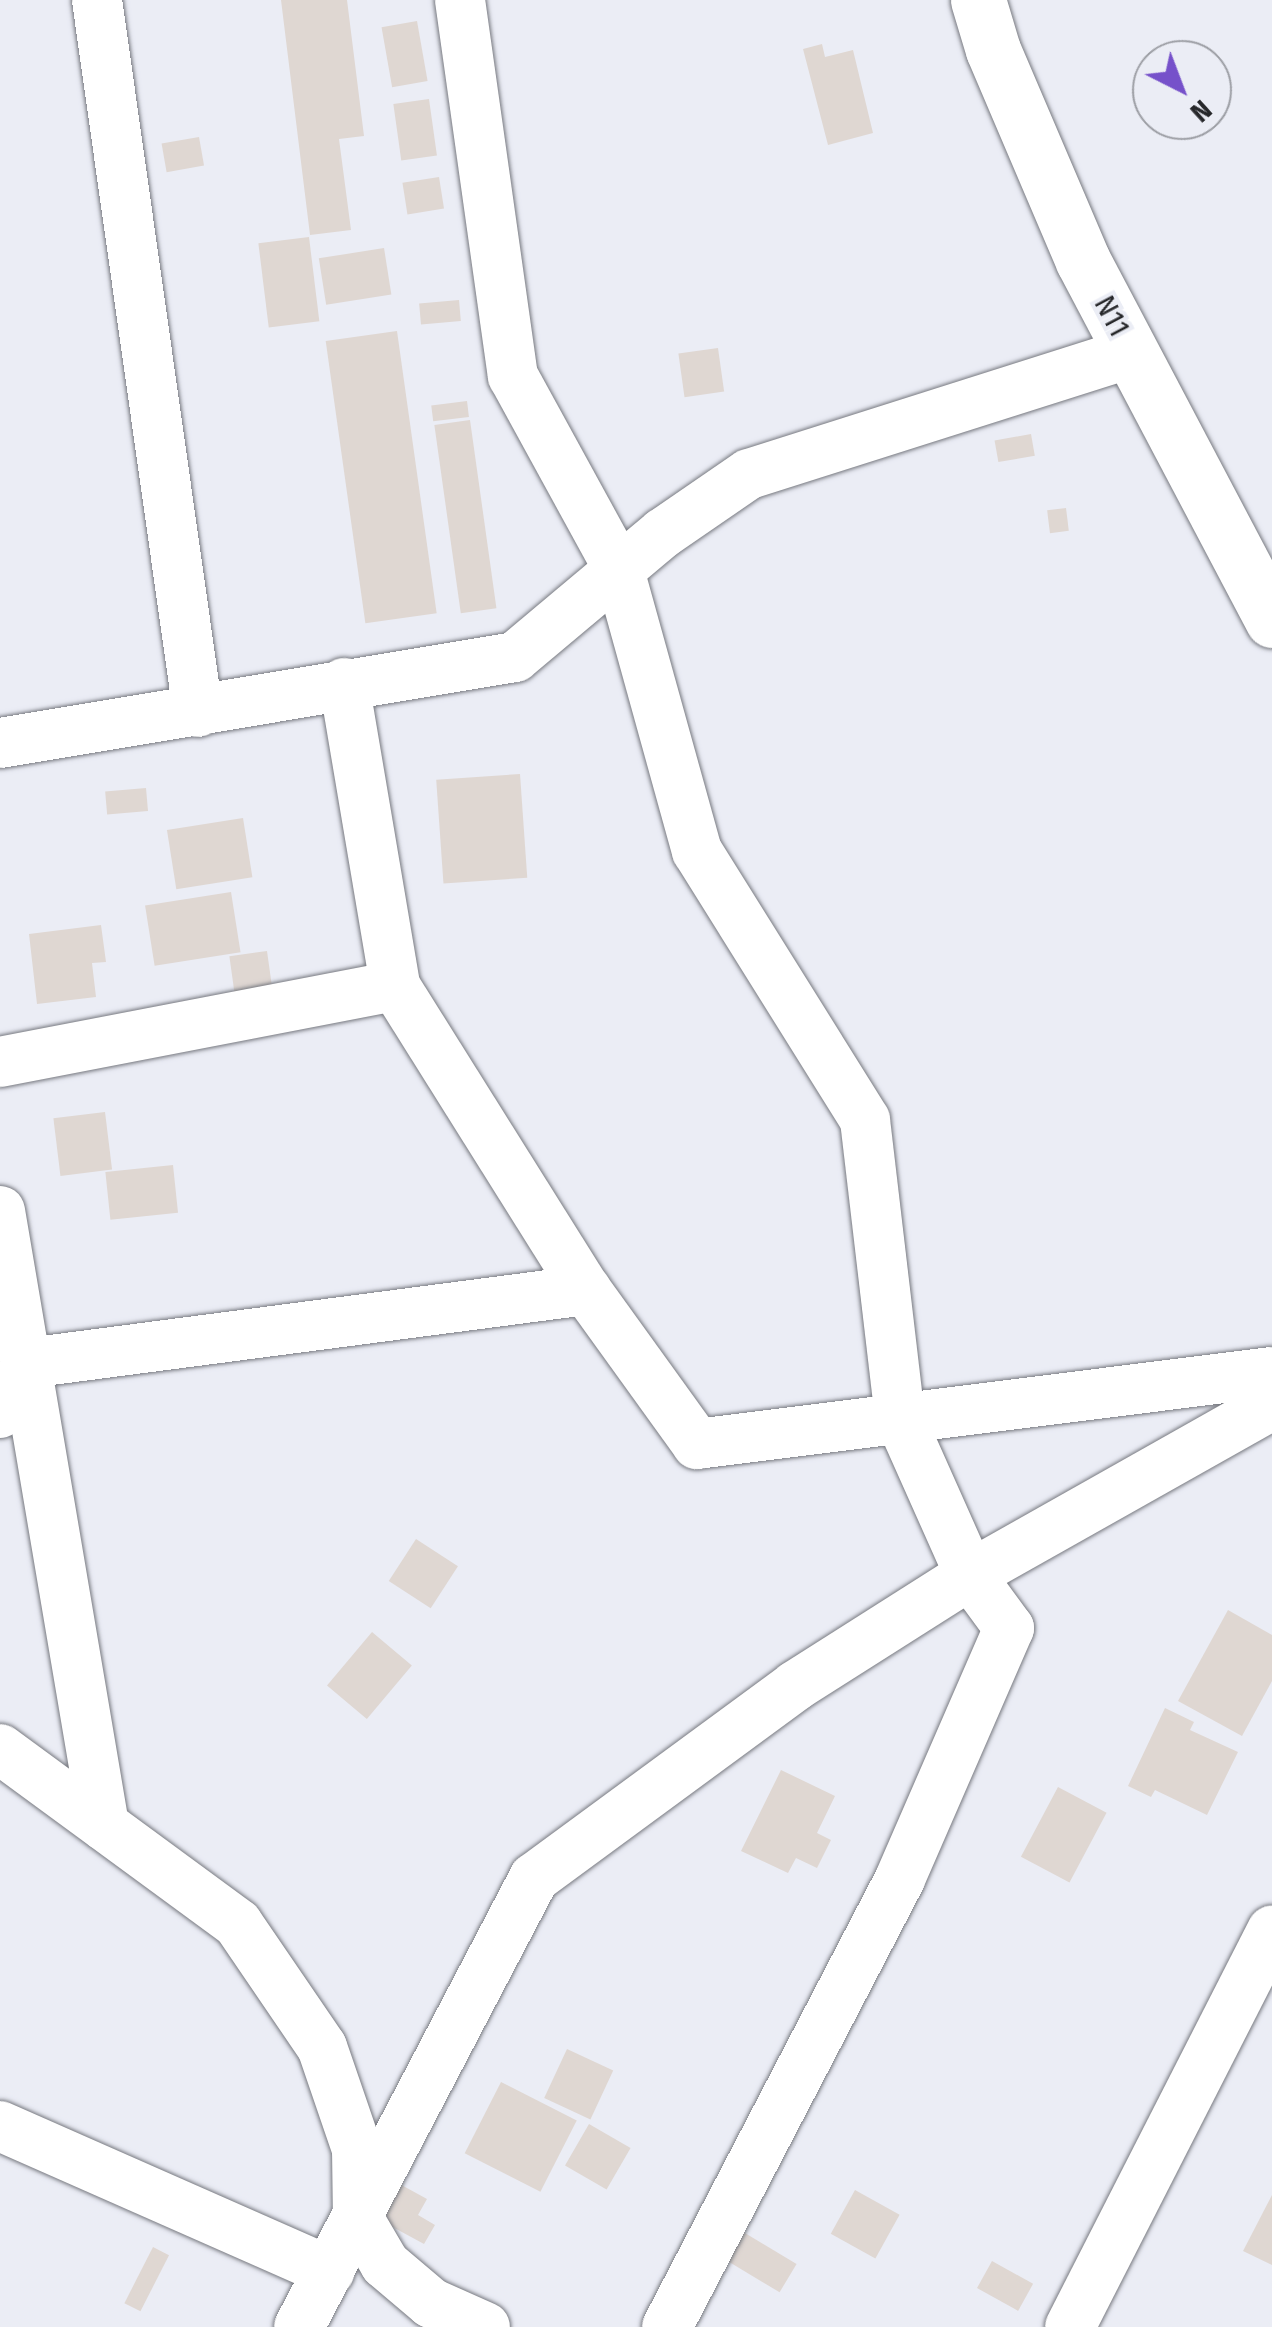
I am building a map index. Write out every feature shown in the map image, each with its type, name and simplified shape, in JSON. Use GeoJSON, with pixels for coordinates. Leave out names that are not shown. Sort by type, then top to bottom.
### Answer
{"type":"FeatureCollection","features":[{"type":"Feature","properties":{"kind":"main road","name":"N11"},"geometry":{"type":"LineString","coordinates":[[978,0],[993,50],[1083,261],[1272,620]]}},
{"type":"Feature","properties":{"kind":"street"},"geometry":{"type":"LineString","coordinates":[[97,0],[198,712]]}},
{"type":"Feature","properties":{"kind":"street"},"geometry":{"type":"LineString","coordinates":[[460,0],[514,376],[618,570],[696,851],[864,1120],[900,1418],[970,1575],[1009,1628],[900,1879],[667,2327]]}},
{"type":"Feature","properties":{"kind":"street"},"geometry":{"type":"LineString","coordinates":[[0,742],[515,657],[664,533],[749,474],[1132,353]]}},
{"type":"Feature","properties":{"kind":"street"},"geometry":{"type":"LineString","coordinates":[[344,683],[395,986],[586,1290],[697,1444],[1272,1372]]}},
{"type":"Feature","properties":{"kind":"street"},"geometry":{"type":"LineString","coordinates":[[0,1062],[395,986]]}},
{"type":"Feature","properties":{"kind":"street"},"geometry":{"type":"LineString","coordinates":[[0,1210],[104,1826]]}},
{"type":"Feature","properties":{"kind":"street"},"geometry":{"type":"LineString","coordinates":[[28,1363],[586,1290]]}},
{"type":"Feature","properties":{"kind":"street"},"geometry":{"type":"LineString","coordinates":[[0,1413],[28,1363]]}},
{"type":"Feature","properties":{"kind":"street"},"geometry":{"type":"LineString","coordinates":[[299,2327],[534,1878],[795,1686],[970,1575],[1272,1405]]}},
{"type":"Feature","properties":{"kind":"street"},"geometry":{"type":"LineString","coordinates":[[0,1748],[238,1924],[272,1967],[322,2047],[357,2149],[358,2218],[386,2264],[432,2303],[485,2327]]}},
{"type":"Feature","properties":{"kind":"street"},"geometry":{"type":"LineString","coordinates":[[1070,2327],[1272,1930]]}},
{"type":"Feature","properties":{"kind":"street"},"geometry":{"type":"LineString","coordinates":[[0,2126],[329,2271]]}},
{"type":"Feature","properties":{"kind":"building"},"geometry":{"type":"Polygon","coordinates":[[[281,0],[347,0],[364,136],[339,139],[351,230],[310,235],[281,0]]]}},
{"type":"Feature","properties":{"kind":"building"},"geometry":{"type":"Polygon","coordinates":[[[417,21],[428,81],[392,87],[382,27],[417,21]]]}},
{"type":"Feature","properties":{"kind":"building"},"geometry":{"type":"Polygon","coordinates":[[[822,44],[825,57],[853,50],[873,133],[828,145],[803,49],[822,44]]]}},
{"type":"Feature","properties":{"kind":"building"},"geometry":{"type":"Polygon","coordinates":[[[429,99],[437,155],[401,160],[393,104],[429,99]]]}},
{"type":"Feature","properties":{"kind":"building"},"geometry":{"type":"Polygon","coordinates":[[[199,137],[204,166],[167,172],[162,144],[199,137]]]}},
{"type":"Feature","properties":{"kind":"building"},"geometry":{"type":"Polygon","coordinates":[[[439,177],[444,209],[407,214],[402,183],[439,177]]]}},
{"type":"Feature","properties":{"kind":"building"},"geometry":{"type":"Polygon","coordinates":[[[309,237],[319,321],[269,328],[258,243],[309,237]]]}},
{"type":"Feature","properties":{"kind":"building"},"geometry":{"type":"Polygon","coordinates":[[[384,248],[391,294],[326,305],[319,258],[384,248]]]}},
{"type":"Feature","properties":{"kind":"building"},"geometry":{"type":"Polygon","coordinates":[[[459,300],[461,321],[421,324],[419,303],[459,300]]]}},
{"type":"Feature","properties":{"kind":"building"},"geometry":{"type":"Polygon","coordinates":[[[397,331],[437,613],[365,623],[326,341],[397,331]]]}},
{"type":"Feature","properties":{"kind":"building"},"geometry":{"type":"Polygon","coordinates":[[[718,348],[724,392],[685,397],[678,354],[718,348]]]}},
{"type":"Feature","properties":{"kind":"building"},"geometry":{"type":"Polygon","coordinates":[[[467,401],[469,417],[433,421],[431,405],[467,401]]]}},
{"type":"Feature","properties":{"kind":"building"},"geometry":{"type":"Polygon","coordinates":[[[470,420],[496,608],[461,613],[434,425],[470,420]]]}},
{"type":"Feature","properties":{"kind":"building"},"geometry":{"type":"Polygon","coordinates":[[[1031,434],[1035,456],[998,462],[995,440],[1031,434]]]}},
{"type":"Feature","properties":{"kind":"building"},"geometry":{"type":"Polygon","coordinates":[[[1066,508],[1069,531],[1050,533],[1047,510],[1066,508]]]}},
{"type":"Feature","properties":{"kind":"building"},"geometry":{"type":"Polygon","coordinates":[[[520,774],[527,878],[443,884],[436,780],[520,774]]]}},
{"type":"Feature","properties":{"kind":"building"},"geometry":{"type":"Polygon","coordinates":[[[146,788],[148,811],[107,814],[105,792],[146,788]]]}},
{"type":"Feature","properties":{"kind":"building"},"geometry":{"type":"Polygon","coordinates":[[[243,818],[252,877],[176,889],[167,830],[243,818]]]}},
{"type":"Feature","properties":{"kind":"building"},"geometry":{"type":"Polygon","coordinates":[[[231,892],[241,952],[155,966],[145,906],[231,892]]]}},
{"type":"Feature","properties":{"kind":"building"},"geometry":{"type":"Polygon","coordinates":[[[101,925],[106,962],[92,963],[96,997],[37,1004],[29,934],[101,925]]]}},
{"type":"Feature","properties":{"kind":"building"},"geometry":{"type":"Polygon","coordinates":[[[267,951],[272,988],[235,993],[229,956],[267,951]]]}},
{"type":"Feature","properties":{"kind":"building"},"geometry":{"type":"Polygon","coordinates":[[[105,1112],[112,1170],[60,1176],[53,1118],[105,1112]]]}},
{"type":"Feature","properties":{"kind":"building"},"geometry":{"type":"Polygon","coordinates":[[[173,1165],[178,1213],[110,1220],[105,1172],[173,1165]]]}},
{"type":"Feature","properties":{"kind":"building"},"geometry":{"type":"Polygon","coordinates":[[[416,1539],[458,1566],[431,1608],[389,1581],[416,1539]]]}},
{"type":"Feature","properties":{"kind":"building"},"geometry":{"type":"Polygon","coordinates":[[[1228,1610],[1272,1635],[1272,1681],[1242,1736],[1178,1701],[1228,1610]]]}},
{"type":"Feature","properties":{"kind":"building"},"geometry":{"type":"Polygon","coordinates":[[[372,1632],[412,1665],[367,1719],[327,1686],[372,1632]]]}},
{"type":"Feature","properties":{"kind":"building"},"geometry":{"type":"Polygon","coordinates":[[[1165,1708],[1194,1722],[1190,1730],[1238,1752],[1207,1815],[1155,1790],[1151,1797],[1128,1786],[1165,1708]]]}},
{"type":"Feature","properties":{"kind":"building"},"geometry":{"type":"Polygon","coordinates":[[[781,1770],[835,1796],[817,1833],[831,1840],[817,1868],[796,1858],[788,1873],[741,1851],[781,1770]]]}},
{"type":"Feature","properties":{"kind":"building"},"geometry":{"type":"Polygon","coordinates":[[[1058,1787],[1107,1813],[1069,1883],[1021,1857],[1058,1787]]]}},
{"type":"Feature","properties":{"kind":"building"},"geometry":{"type":"Polygon","coordinates":[[[567,2049],[613,2071],[590,2119],[544,2098],[567,2049]]]}},
{"type":"Feature","properties":{"kind":"building"},"geometry":{"type":"Polygon","coordinates":[[[501,2082],[577,2121],[540,2192],[465,2153],[501,2082]]]}},
{"type":"Feature","properties":{"kind":"building"},"geometry":{"type":"Polygon","coordinates":[[[589,2124],[631,2148],[607,2190],[565,2166],[589,2124]]]}},
{"type":"Feature","properties":{"kind":"building"},"geometry":{"type":"Polygon","coordinates":[[[396,2182],[427,2199],[418,2215],[435,2225],[424,2244],[376,2218],[396,2182]]]}},
{"type":"Feature","properties":{"kind":"building"},"geometry":{"type":"Polygon","coordinates":[[[855,2190],[900,2215],[875,2258],[831,2234],[855,2190]]]}},
{"type":"Feature","properties":{"kind":"building"},"geometry":{"type":"Polygon","coordinates":[[[1272,2195],[1272,2265],[1243,2251],[1272,2195]]]}},
{"type":"Feature","properties":{"kind":"building"},"geometry":{"type":"Polygon","coordinates":[[[740,2230],[797,2264],[780,2292],[723,2258],[740,2230]]]}},
{"type":"Feature","properties":{"kind":"building"},"geometry":{"type":"Polygon","coordinates":[[[153,2247],[169,2255],[140,2311],[124,2303],[153,2247]]]}},
{"type":"Feature","properties":{"kind":"building"},"geometry":{"type":"Polygon","coordinates":[[[992,2261],[1033,2284],[1018,2311],[977,2288],[992,2261]]]}}]}
